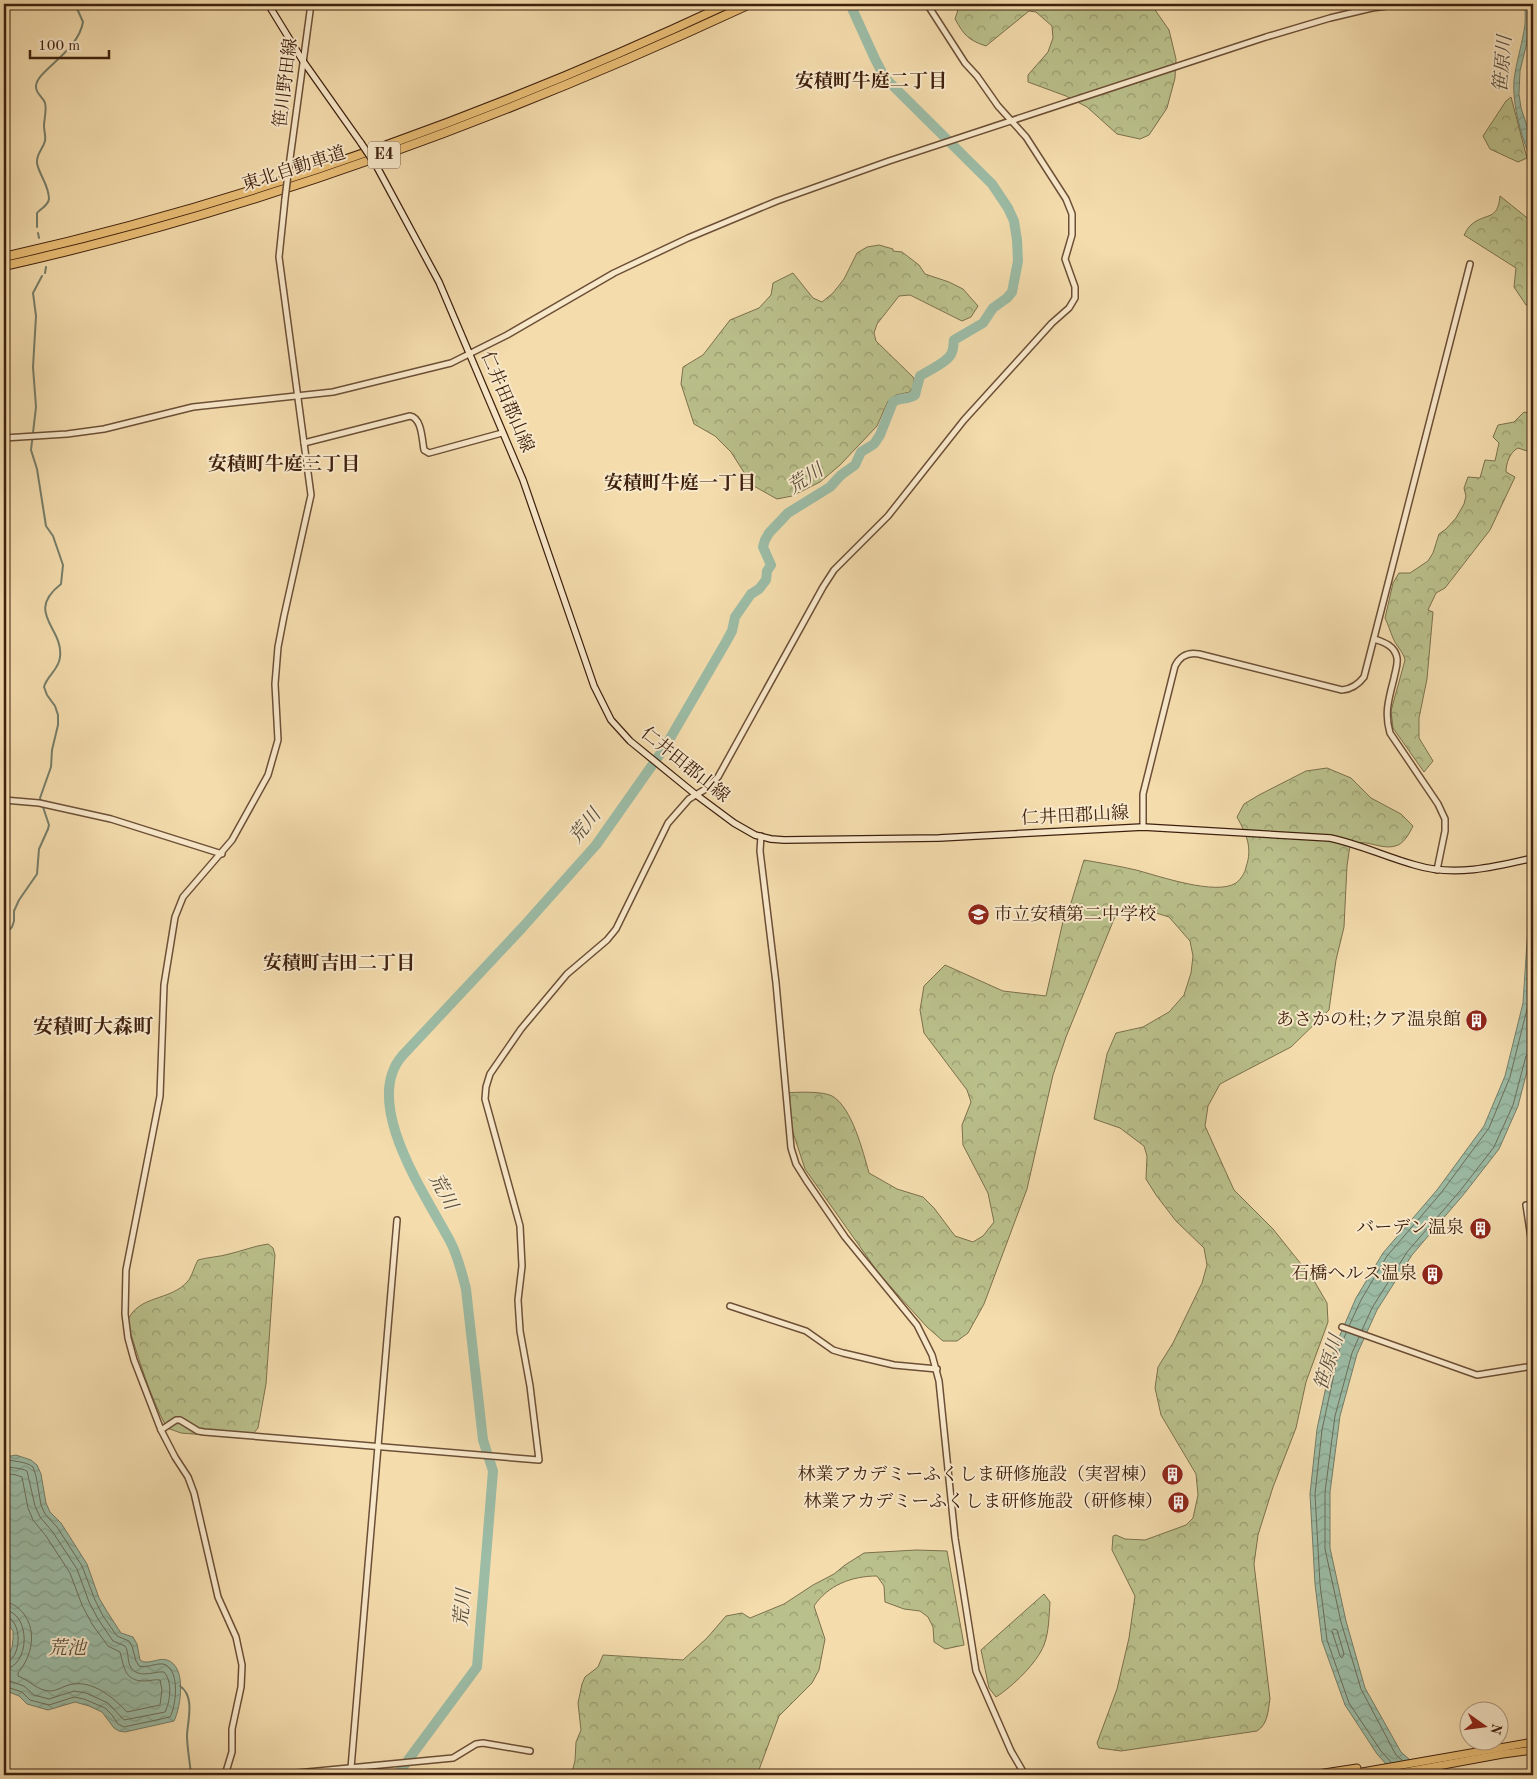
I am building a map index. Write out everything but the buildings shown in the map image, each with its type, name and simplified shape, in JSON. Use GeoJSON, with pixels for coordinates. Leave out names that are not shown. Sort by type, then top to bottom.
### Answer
{"type":"FeatureCollection","features":[{"type":"Feature","properties":{"kind":"highway","name":"東北自動車道"},"geometry":{"type":"LineString","coordinates":[[4,257],[140,223],[321,167],[467,115],[612,56],[728,4]]}},
{"type":"Feature","properties":{"kind":"highway","name":"東北自動車道"},"geometry":{"type":"LineString","coordinates":[[4,266],[142,232],[254,198],[368,160],[548,92],[658,46],[750,4]]}},
{"type":"Feature","properties":{"kind":"highway"},"geometry":{"type":"LineString","coordinates":[[1311,1775],[1407,1764],[1533,1742]]}},
{"type":"Feature","properties":{"kind":"highway"},"geometry":{"type":"LineString","coordinates":[[1388,1775],[1533,1750]]}},
{"type":"Feature","properties":{"kind":"highway"},"geometry":{"type":"LineString","coordinates":[[1345,1775],[1373,1768]]}},
{"type":"Feature","properties":{"kind":"main road","name":"仁井田郡山線"},"geometry":{"type":"LineString","coordinates":[[268,4],[303,61],[377,167],[439,282],[523,480],[594,686],[606,712],[617,728],[630,741],[695,794],[740,827],[761,836],[784,840],[938,838],[1143,827],[1330,838],[1345,841],[1415,866],[1437,870],[1465,870],[1533,858]]}},
{"type":"Feature","properties":{"kind":"street","name":"笹川野田線"},"geometry":{"type":"LineString","coordinates":[[225,1775],[232,1752],[232,1729],[241,1687],[242,1670],[240,1656],[233,1630],[218,1598],[194,1493],[188,1477],[161,1430],[134,1360],[128,1338],[125,1314],[126,1270],[160,1096],[164,985],[175,917],[183,897],[222,854],[232,840],[263,784],[278,740],[275,684],[278,647],[311,495],[279,257],[311,4]]}},
{"type":"Feature","properties":{"kind":"street"},"geometry":{"type":"LineString","coordinates":[[161,1430],[180,1420],[196,1430],[204,1432],[539,1460],[530,1386],[520,1331],[518,1300],[522,1266],[520,1226],[487,1106],[486,1087],[492,1070],[555,987],[572,968],[607,940],[614,931],[668,823],[686,801],[714,782],[724,767],[834,570],[888,516],[964,420],[1074,301],[1075,287],[1065,259],[1072,235],[1070,206],[1026,137],[965,63],[927,4]]}},
{"type":"Feature","properties":{"kind":"street"},"geometry":{"type":"LineString","coordinates":[[4,438],[67,434],[104,429],[193,407],[229,402],[298,397],[365,386],[451,363],[507,336],[614,273],[688,238],[776,201],[889,161],[1266,37],[1330,18],[1372,8],[1402,4]]}},
{"type":"Feature","properties":{"kind":"street"},"geometry":{"type":"LineString","coordinates":[[1143,827],[1143,794],[1175,666],[1181,657],[1190,653],[1199,654],[1346,690],[1359,684],[1364,677],[1470,264]]}},
{"type":"Feature","properties":{"kind":"street"},"geometry":{"type":"LineString","coordinates":[[304,443],[410,416],[414,416],[418,420],[424,450],[429,453],[502,433]]}},
{"type":"Feature","properties":{"kind":"street"},"geometry":{"type":"LineString","coordinates":[[1374,639],[1388,644],[1394,650],[1397,658],[1387,708],[1386,721],[1390,733],[1438,804],[1445,819],[1437,870]]}},
{"type":"Feature","properties":{"kind":"street"},"geometry":{"type":"LineString","coordinates":[[4,800],[39,803],[112,819],[222,854]]}},
{"type":"Feature","properties":{"kind":"street"},"geometry":{"type":"LineString","coordinates":[[761,836],[760,851],[777,993],[791,1148],[806,1180],[845,1237],[918,1325],[928,1344],[937,1369],[955,1538],[976,1671],[1011,1752],[1025,1775]]}},
{"type":"Feature","properties":{"kind":"street"},"geometry":{"type":"LineString","coordinates":[[1526,1205],[1533,1251]]}},
{"type":"Feature","properties":{"kind":"street"},"geometry":{"type":"LineString","coordinates":[[351,1768],[397,1220]]}},
{"type":"Feature","properties":{"kind":"street"},"geometry":{"type":"LineString","coordinates":[[730,1306],[806,1331],[833,1350],[843,1354],[894,1365],[937,1369]]}},
{"type":"Feature","properties":{"kind":"street"},"geometry":{"type":"LineString","coordinates":[[1343,1328],[1477,1375],[1533,1366]]}},
{"type":"Feature","properties":{"kind":"street"},"geometry":{"type":"LineString","coordinates":[[276,1775],[453,1758],[476,1744],[483,1742],[530,1751]]}},
{"type":"Feature","properties":{"kind":"green space"},"geometry":{"type":"Polygon","coordinates":[[[960,4],[1151,4],[1169,30],[1176,59],[1175,78],[1167,108],[1149,135],[1140,139],[1117,134],[1087,107],[1066,96],[1028,82],[1028,75],[1048,52],[1053,38],[1052,26],[1036,12],[1029,11],[986,46],[971,39],[958,25],[955,19],[960,4]]]}},
{"type":"Feature","properties":{"kind":"green space"},"geometry":{"type":"Polygon","coordinates":[[[1511,97],[1527,158],[1518,162],[1490,149],[1483,136],[1506,101],[1511,97]]]}},
{"type":"Feature","properties":{"kind":"green space"},"geometry":{"type":"Polygon","coordinates":[[[1500,196],[1531,221],[1533,220],[1533,306],[1526,305],[1514,287],[1516,268],[1464,235],[1476,221],[1497,210],[1500,196]]]}},
{"type":"Feature","properties":{"kind":"green space"},"geometry":{"type":"Polygon","coordinates":[[[879,245],[893,249],[893,251],[902,252],[919,265],[925,274],[963,289],[978,306],[971,317],[962,321],[910,295],[899,296],[877,324],[874,333],[876,341],[914,378],[914,385],[910,392],[896,395],[888,401],[877,426],[840,465],[820,482],[792,496],[777,499],[752,485],[731,452],[715,436],[694,424],[681,384],[683,367],[703,355],[730,320],[759,308],[771,295],[773,283],[793,273],[813,298],[822,302],[833,293],[844,279],[857,253],[867,247],[879,245]]]}},
{"type":"Feature","properties":{"kind":"green space"},"geometry":{"type":"Polygon","coordinates":[[[1524,412],[1533,414],[1533,437],[1527,451],[1518,448],[1509,458],[1506,472],[1515,477],[1490,530],[1445,588],[1436,593],[1428,610],[1433,612],[1427,679],[1419,718],[1419,738],[1433,761],[1424,772],[1393,728],[1391,711],[1405,660],[1394,641],[1385,618],[1393,583],[1399,573],[1410,573],[1428,561],[1433,553],[1439,534],[1456,518],[1464,504],[1466,496],[1464,488],[1468,477],[1480,478],[1485,460],[1495,461],[1499,443],[1493,437],[1498,425],[1514,422],[1524,412]]]}},
{"type":"Feature","properties":{"kind":"green space"},"geometry":{"type":"Polygon","coordinates":[[[1327,768],[1351,778],[1371,798],[1401,814],[1413,826],[1401,844],[1392,847],[1362,843],[1350,845],[1344,927],[1336,960],[1329,1010],[1291,1047],[1220,1084],[1208,1106],[1205,1126],[1234,1190],[1273,1229],[1313,1279],[1327,1303],[1328,1322],[1306,1382],[1296,1428],[1273,1487],[1258,1535],[1254,1564],[1270,1699],[1268,1713],[1263,1725],[1257,1731],[1121,1751],[1099,1748],[1097,1743],[1117,1689],[1129,1638],[1135,1596],[1112,1550],[1113,1536],[1145,1540],[1186,1525],[1193,1518],[1198,1495],[1196,1474],[1161,1415],[1155,1388],[1158,1367],[1173,1343],[1202,1283],[1207,1265],[1204,1248],[1176,1221],[1146,1179],[1147,1156],[1144,1146],[1120,1128],[1094,1119],[1107,1054],[1116,1033],[1143,1027],[1169,1012],[1184,995],[1191,973],[1193,956],[1190,941],[1169,917],[1153,912],[1124,907],[1114,919],[1066,1037],[1053,1075],[1027,1189],[984,1304],[968,1333],[957,1341],[943,1341],[927,1327],[880,1275],[805,1169],[784,1105],[785,1093],[822,1093],[832,1096],[839,1102],[851,1120],[869,1173],[897,1189],[923,1197],[934,1208],[955,1236],[973,1242],[983,1236],[994,1222],[988,1193],[963,1145],[962,1125],[971,1102],[967,1090],[924,1033],[920,1010],[924,986],[945,965],[1003,991],[1046,996],[1064,917],[1071,903],[1084,860],[1130,869],[1187,884],[1215,887],[1236,883],[1245,871],[1249,853],[1246,835],[1237,817],[1244,804],[1306,771],[1327,768]]]}},
{"type":"Feature","properties":{"kind":"green space"},"geometry":{"type":"Polygon","coordinates":[[[268,1244],[273,1248],[275,1255],[266,1384],[258,1428],[252,1435],[242,1438],[181,1433],[167,1428],[150,1390],[127,1322],[132,1313],[146,1302],[181,1288],[189,1279],[198,1260],[268,1244]]]}},
{"type":"Feature","properties":{"kind":"green space"},"geometry":{"type":"Polygon","coordinates":[[[916,1550],[947,1551],[964,1645],[945,1649],[934,1642],[933,1627],[928,1617],[920,1611],[904,1609],[885,1602],[884,1586],[877,1576],[850,1580],[826,1592],[814,1606],[825,1639],[819,1670],[812,1683],[779,1716],[757,1775],[571,1775],[575,1761],[576,1742],[581,1730],[578,1703],[582,1684],[585,1677],[598,1667],[603,1655],[683,1660],[707,1638],[726,1616],[742,1613],[750,1618],[784,1604],[834,1574],[864,1553],[916,1550]]]}},
{"type":"Feature","properties":{"kind":"green space"},"geometry":{"type":"Polygon","coordinates":[[[1044,1594],[1050,1602],[1048,1629],[1041,1652],[1023,1674],[996,1697],[989,1688],[981,1650],[1044,1594]]]}},
{"type":"Feature","properties":{"kind":"water"},"geometry":{"type":"Polygon","coordinates":[[[1525,4],[1531,4],[1529,34],[1520,71],[1519,94],[1521,108],[1533,144],[1533,163],[1525,145],[1519,123],[1514,90],[1515,74],[1525,28],[1525,4]]]}},
{"type":"Feature","properties":{"kind":"water"},"geometry":{"type":"Polygon","coordinates":[[[1533,821],[1533,1048],[1518,1106],[1499,1149],[1412,1255],[1377,1310],[1357,1354],[1340,1416],[1330,1492],[1330,1548],[1346,1621],[1365,1688],[1401,1752],[1427,1775],[1396,1775],[1377,1754],[1345,1705],[1322,1641],[1315,1584],[1310,1494],[1317,1429],[1334,1349],[1356,1298],[1383,1253],[1437,1190],[1484,1126],[1505,1076],[1523,1003],[1530,896],[1530,847],[1533,821]]]}},
{"type":"Feature","properties":{"kind":"water","name":"荒池"},"geometry":{"type":"Polygon","coordinates":[[[4,1453],[31,1460],[37,1465],[50,1512],[61,1523],[87,1564],[99,1598],[121,1633],[133,1637],[137,1644],[140,1660],[146,1662],[164,1659],[173,1664],[178,1670],[181,1687],[179,1706],[174,1721],[125,1732],[119,1731],[114,1728],[102,1712],[89,1706],[75,1702],[48,1710],[27,1704],[19,1696],[4,1690],[4,1661],[12,1648],[13,1631],[4,1619],[4,1453]]]}},
{"type":"Feature","properties":{"kind":"waterway"},"geometry":{"type":"LineString","coordinates":[[37,227],[37,213],[46,205],[49,194],[37,163],[45,141],[46,109],[36,86],[43,73],[66,51],[80,33],[83,22],[75,4]]}},
{"type":"Feature","properties":{"kind":"waterway","name":"荒川"},"geometry":{"type":"LineString","coordinates":[[397,1775],[477,1667],[493,1471],[483,1440],[466,1289],[463,1277],[453,1247],[402,1150],[393,1124],[389,1099],[391,1076],[402,1056],[522,928],[596,845],[665,747],[732,631],[735,617],[751,594],[759,589],[766,580],[767,571],[771,565],[763,547],[769,533],[788,513],[830,487],[841,475],[855,465],[861,452],[874,444],[880,435],[893,402],[915,395],[920,376],[947,359],[953,351],[954,340],[983,323],[993,308],[1012,292],[1018,261],[1014,221],[1008,208],[992,184],[885,78],[850,4]]}},
{"type":"Feature","properties":{"kind":"waterway"},"geometry":{"type":"LineString","coordinates":[[38,233],[39,238]]}},
{"type":"Feature","properties":{"kind":"waterway"},"geometry":{"type":"LineString","coordinates":[[45,273],[46,267]]}},
{"type":"Feature","properties":{"kind":"waterway"},"geometry":{"type":"LineString","coordinates":[[4,935],[12,927],[14,911],[19,900],[37,874],[39,849],[49,825],[40,798],[51,767],[52,750],[58,725],[58,715],[55,706],[44,687],[59,662],[60,647],[45,612],[50,594],[61,584],[63,565],[53,536],[46,526],[37,469],[31,450],[36,407],[33,367],[36,316],[33,293],[42,276]]}},
{"type":"Feature","properties":{"kind":"waterway"},"geometry":{"type":"LineString","coordinates":[[180,1686],[188,1696],[190,1709],[187,1745],[191,1775]]}},
{"type":"Feature","properties":{"kind":"place","name":"市立安積第二中学校"},"geometry":{"type":"Point","coordinates":[978,915]}},
{"type":"Feature","properties":{"kind":"place","name":"あさかの杜;クア温泉館"},"geometry":{"type":"Point","coordinates":[1477,1020]}},
{"type":"Feature","properties":{"kind":"place","name":"バーデン温泉"},"geometry":{"type":"Point","coordinates":[1480,1228]}},
{"type":"Feature","properties":{"kind":"place","name":"石橋ヘルス温泉"},"geometry":{"type":"Point","coordinates":[1433,1274]}},
{"type":"Feature","properties":{"kind":"place","name":"林業アカデミーふくしま研修施設（実習棟）"},"geometry":{"type":"Point","coordinates":[1173,1475]}},
{"type":"Feature","properties":{"kind":"place","name":"林業アカデミーふくしま研修施設（研修棟）"},"geometry":{"type":"Point","coordinates":[1179,1502]}},
{"type":"Feature","properties":{"kind":"district","name":"安積町牛庭二丁目"},"geometry":{"type":"Point","coordinates":[871,82]}},
{"type":"Feature","properties":{"kind":"district","name":"安積町牛庭三丁目"},"geometry":{"type":"Point","coordinates":[284,465]}},
{"type":"Feature","properties":{"kind":"district","name":"安積町牛庭一丁目"},"geometry":{"type":"Point","coordinates":[680,484]}},
{"type":"Feature","properties":{"kind":"district","name":"安積町吉田二丁目"},"geometry":{"type":"Point","coordinates":[339,964]}},
{"type":"Feature","properties":{"kind":"district","name":"安積町大森町"},"geometry":{"type":"Point","coordinates":[93,1028]}},
{"type":"Feature","properties":{"kind":"water label","name":"笹原川"},"geometry":{"type":"Point","coordinates":[1504,64]}},
{"type":"Feature","properties":{"kind":"water label","name":"笹原川"},"geometry":{"type":"Point","coordinates":[1330,1363]}}]}
